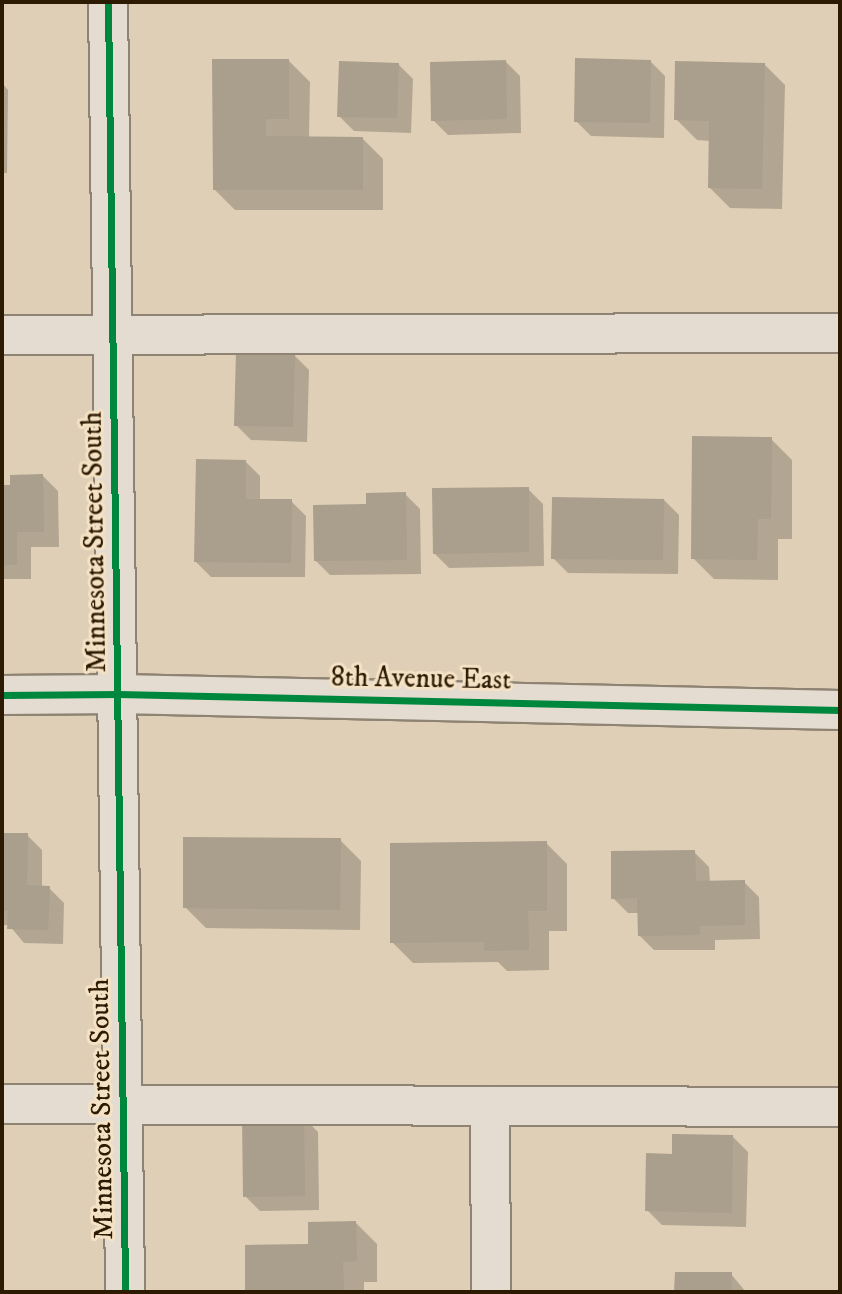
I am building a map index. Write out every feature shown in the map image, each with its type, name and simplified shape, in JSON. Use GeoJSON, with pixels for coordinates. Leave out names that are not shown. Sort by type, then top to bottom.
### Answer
{"type":"FeatureCollection","features":[{"type":"Feature","properties":{"kind":"street","name":"Minnesota Street South"},"geometry":{"type":"LineString","coordinates":[[108,2],[125,1292]]}},
{"type":"Feature","properties":{"kind":"street"},"geometry":{"type":"LineString","coordinates":[[2,335],[840,333]]}},
{"type":"Feature","properties":{"kind":"street","name":"8th Avenue East"},"geometry":{"type":"LineString","coordinates":[[2,695],[118,694],[840,710]]}},
{"type":"Feature","properties":{"kind":"street"},"geometry":{"type":"LineString","coordinates":[[2,1104],[840,1107]]}},
{"type":"Feature","properties":{"kind":"street"},"geometry":{"type":"LineString","coordinates":[[490,1106],[491,1292]]}},
{"type":"Feature","properties":{"kind":"building"},"geometry":{"type":"Polygon","coordinates":[[[575,58],[651,60],[650,123],[574,122],[575,58]]]}},
{"type":"Feature","properties":{"kind":"building"},"geometry":{"type":"Polygon","coordinates":[[[212,59],[289,59],[289,119],[266,119],[266,136],[363,137],[363,190],[213,190],[212,59]]]}},
{"type":"Feature","properties":{"kind":"building"},"geometry":{"type":"Polygon","coordinates":[[[506,60],[507,119],[431,121],[430,62],[506,60]]]}},
{"type":"Feature","properties":{"kind":"building"},"geometry":{"type":"Polygon","coordinates":[[[339,61],[399,63],[397,118],[337,117],[339,61]]]}},
{"type":"Feature","properties":{"kind":"building"},"geometry":{"type":"Polygon","coordinates":[[[675,61],[765,63],[762,189],[708,188],[709,121],[674,120],[675,61]]]}},
{"type":"Feature","properties":{"kind":"building"},"geometry":{"type":"Polygon","coordinates":[[[236,352],[295,353],[293,427],[234,426],[236,352]]]}},
{"type":"Feature","properties":{"kind":"building"},"geometry":{"type":"Polygon","coordinates":[[[692,436],[772,437],[771,519],[758,519],[757,560],[691,559],[692,436]]]}},
{"type":"Feature","properties":{"kind":"building"},"geometry":{"type":"Polygon","coordinates":[[[196,459],[246,460],[246,499],[292,499],[291,563],[194,562],[196,459]]]}},
{"type":"Feature","properties":{"kind":"building"},"geometry":{"type":"Polygon","coordinates":[[[43,474],[44,532],[17,532],[17,565],[2,565],[2,485],[10,485],[10,475],[43,474]]]}},
{"type":"Feature","properties":{"kind":"building"},"geometry":{"type":"Polygon","coordinates":[[[529,487],[529,552],[433,554],[432,488],[529,487]]]}},
{"type":"Feature","properties":{"kind":"building"},"geometry":{"type":"Polygon","coordinates":[[[406,492],[407,560],[314,561],[313,505],[366,504],[366,493],[406,492]]]}},
{"type":"Feature","properties":{"kind":"building"},"geometry":{"type":"Polygon","coordinates":[[[552,497],[664,499],[663,560],[551,559],[552,497]]]}},
{"type":"Feature","properties":{"kind":"building"},"geometry":{"type":"Polygon","coordinates":[[[2,833],[28,833],[27,885],[50,886],[48,930],[7,929],[8,911],[2,911],[2,833]]]}},
{"type":"Feature","properties":{"kind":"building"},"geometry":{"type":"Polygon","coordinates":[[[183,837],[341,838],[340,910],[183,908],[183,837]]]}},
{"type":"Feature","properties":{"kind":"building"},"geometry":{"type":"Polygon","coordinates":[[[547,841],[547,911],[528,911],[529,950],[484,951],[484,942],[390,943],[390,843],[547,841]]]}},
{"type":"Feature","properties":{"kind":"building"},"geometry":{"type":"Polygon","coordinates":[[[695,850],[696,881],[745,880],[745,925],[700,926],[700,935],[638,936],[637,898],[611,899],[611,851],[695,850]]]}},
{"type":"Feature","properties":{"kind":"building"},"geometry":{"type":"Polygon","coordinates":[[[304,1115],[305,1196],[243,1197],[242,1116],[304,1115]]]}},
{"type":"Feature","properties":{"kind":"building"},"geometry":{"type":"Polygon","coordinates":[[[672,1134],[733,1135],[732,1213],[645,1211],[646,1153],[672,1154],[672,1134]]]}},
{"type":"Feature","properties":{"kind":"building"},"geometry":{"type":"Polygon","coordinates":[[[356,1221],[357,1261],[343,1262],[344,1292],[245,1292],[245,1245],[308,1244],[308,1222],[356,1221]]]}},
{"type":"Feature","properties":{"kind":"building"},"geometry":{"type":"Polygon","coordinates":[[[675,1272],[732,1272],[731,1292],[674,1292],[675,1272]]]}},
{"type":"Feature","properties":{"kind":"cycle path"},"geometry":{"type":"LineString","coordinates":[[108,2],[125,1292]]}},
{"type":"Feature","properties":{"kind":"cycle path"},"geometry":{"type":"LineString","coordinates":[[2,695],[119,694],[840,710]]}}]}
